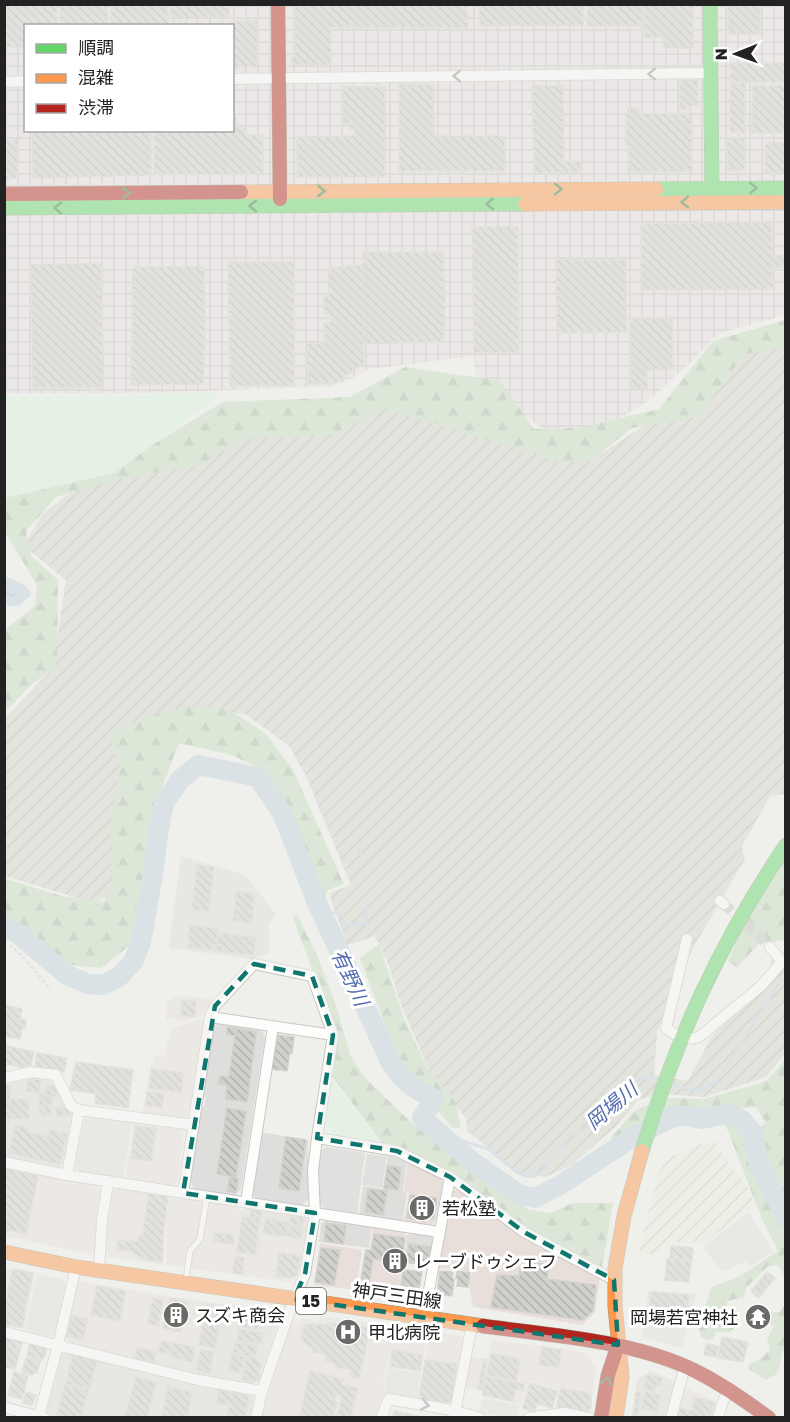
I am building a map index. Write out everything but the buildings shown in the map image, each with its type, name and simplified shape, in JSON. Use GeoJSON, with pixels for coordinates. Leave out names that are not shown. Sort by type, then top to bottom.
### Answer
{"type":"FeatureCollection","features":[{"type":"Feature","properties":{"kind":"street"},"geometry":{"type":"LineString","coordinates":[[279,4],[280,206]]}},
{"type":"Feature","properties":{"kind":"street"},"geometry":{"type":"LineString","coordinates":[[710,4],[712,195]]}},
{"type":"Feature","properties":{"kind":"street"},"geometry":{"type":"LineString","coordinates":[[234,79],[711,73]]}},
{"type":"Feature","properties":{"kind":"street"},"geometry":{"type":"LineString","coordinates":[[4,81],[24,81]]}},
{"type":"Feature","properties":{"kind":"street"},"geometry":{"type":"LineString","coordinates":[[4,208],[280,206],[712,195],[786,188]]}},
{"type":"Feature","properties":{"kind":"street"},"geometry":{"type":"LineString","coordinates":[[4,194],[280,191],[712,195],[786,202]]}},
{"type":"Feature","properties":{"kind":"street"},"geometry":{"type":"LineString","coordinates":[[616,1418],[622,1377],[618,1345],[615,1273],[636,1169],[681,1037],[710,973],[742,910],[786,844]]}},
{"type":"Feature","properties":{"kind":"street"},"geometry":{"type":"LineString","coordinates":[[687,939],[666,1028],[681,1037],[692,1040],[699,1037],[761,986],[782,962],[770,947]]}},
{"type":"Feature","properties":{"kind":"street"},"geometry":{"type":"LineString","coordinates":[[183,1192],[210,1017],[215,1006],[254,964],[312,976],[333,1035],[313,1171],[315,1213],[306,1274],[294,1299],[262,1391],[256,1418]]}},
{"type":"Feature","properties":{"kind":"street"},"geometry":{"type":"LineString","coordinates":[[210,1017],[333,1035]]}},
{"type":"Feature","properties":{"kind":"street"},"geometry":{"type":"LineString","coordinates":[[246,1202],[273,1026]]}},
{"type":"Feature","properties":{"kind":"street"},"geometry":{"type":"LineString","coordinates":[[4,1078],[31,1072],[56,1075],[71,1106],[78,1110],[194,1125]]}},
{"type":"Feature","properties":{"kind":"street"},"geometry":{"type":"LineString","coordinates":[[67,1175],[78,1110]]}},
{"type":"Feature","properties":{"kind":"street"},"geometry":{"type":"LineString","coordinates":[[317,1138],[397,1151],[450,1177],[524,1233],[615,1273]]}},
{"type":"Feature","properties":{"kind":"street"},"geometry":{"type":"LineString","coordinates":[[4,1162],[67,1175],[439,1232]]}},
{"type":"Feature","properties":{"kind":"street"},"geometry":{"type":"LineString","coordinates":[[424,1317],[450,1177]]}},
{"type":"Feature","properties":{"kind":"street"},"geometry":{"type":"LineString","coordinates":[[99,1270],[102,1221],[108,1181]]}},
{"type":"Feature","properties":{"kind":"street","name":"神戸三田線"},"geometry":{"type":"LineString","coordinates":[[4,1252],[76,1267],[618,1345],[685,1366],[728,1390],[769,1418]]}},
{"type":"Feature","properties":{"kind":"street"},"geometry":{"type":"LineString","coordinates":[[4,1407],[41,1417],[76,1267]]}},
{"type":"Feature","properties":{"kind":"street"},"geometry":{"type":"LineString","coordinates":[[455,1414],[472,1324]]}},
{"type":"Feature","properties":{"kind":"street"},"geometry":{"type":"LineString","coordinates":[[4,1332],[198,1380],[262,1391]]}},
{"type":"Feature","properties":{"kind":"street"},"geometry":{"type":"LineString","coordinates":[[601,1418],[608,1375],[618,1345]]}},
{"type":"Feature","properties":{"kind":"street"},"geometry":{"type":"LineString","coordinates":[[671,1418],[685,1366]]}},
{"type":"Feature","properties":{"kind":"street"},"geometry":{"type":"LineString","coordinates":[[718,1418],[728,1390]]}},
{"type":"Feature","properties":{"kind":"street"},"geometry":{"type":"LineString","coordinates":[[381,1418],[389,1399],[480,1418]]}},
{"type":"Feature","properties":{"kind":"street"},"geometry":{"type":"LineString","coordinates":[[528,1418],[564,1413],[589,1418]]}},
{"type":"Feature","properties":{"kind":"lane"},"geometry":{"type":"LineString","coordinates":[[185,1283],[190,1251],[200,1239],[207,1196]]}},
{"type":"Feature","properties":{"kind":"path"},"geometry":{"type":"LineString","coordinates":[[4,943],[22,956],[51,990]]}},
{"type":"Feature","properties":{"kind":"highlighted area"},"geometry":{"type":"Polygon","coordinates":[[[254,964],[312,976],[333,1035],[317,1138],[397,1151],[450,1177],[524,1232],[614,1280],[618,1345],[294,1299],[305,1274],[315,1213],[183,1193],[215,1006],[254,964]]]}},
{"type":"Feature","properties":{"kind":"shaded area"},"geometry":{"type":"Polygon","coordinates":[[[4,5],[785,5],[785,315],[719,333],[648,401],[605,427],[548,432],[476,383],[474,356],[369,369],[336,386],[149,393],[5,394],[4,5]]]}},
{"type":"Feature","properties":{"kind":"shaded area"},"geometry":{"type":"Polygon","coordinates":[[[785,340],[785,794],[770,796],[742,846],[745,859],[694,946],[657,1032],[654,1075],[688,1081],[712,1036],[763,986],[773,956],[785,961],[785,1054],[766,1077],[704,1097],[666,1094],[639,1099],[614,1128],[573,1164],[546,1177],[520,1173],[467,1131],[466,1118],[434,1081],[401,1005],[388,963],[375,936],[347,945],[329,893],[351,885],[306,776],[289,746],[245,714],[181,713],[114,893],[94,903],[5,876],[5,715],[9,714],[53,667],[66,580],[24,546],[42,514],[77,488],[258,423],[413,400],[561,458],[602,453],[659,416],[704,409],[738,351],[785,340]]]}},
{"type":"Feature","properties":{"kind":"shaded area"},"geometry":{"type":"Polygon","coordinates":[[[181,856],[245,875],[276,914],[269,924],[269,953],[252,959],[169,948],[181,856]]]}},
{"type":"Feature","properties":{"kind":"shaded area"},"geometry":{"type":"Polygon","coordinates":[[[178,996],[213,999],[203,1016],[176,1022],[175,1017],[166,1020],[167,1001],[178,996]]]}},
{"type":"Feature","properties":{"kind":"shaded area"},"geometry":{"type":"Polygon","coordinates":[[[204,1019],[188,1117],[183,1121],[142,1114],[151,1065],[153,1065],[155,1056],[165,1057],[170,1030],[204,1019]]]}},
{"type":"Feature","properties":{"kind":"shaded area"},"geometry":{"type":"Polygon","coordinates":[[[218,1023],[261,1030],[265,1036],[241,1190],[234,1195],[194,1189],[190,1179],[201,1107],[204,1107],[206,1097],[202,1096],[213,1027],[218,1023]]]}},
{"type":"Feature","properties":{"kind":"shaded area"},"geometry":{"type":"Polygon","coordinates":[[[34,1076],[47,1078],[54,1083],[74,1117],[64,1163],[57,1169],[5,1158],[4,1081],[20,1081],[34,1076]]]}},
{"type":"Feature","properties":{"kind":"shaded area"},"geometry":{"type":"Polygon","coordinates":[[[88,1117],[132,1123],[123,1179],[80,1173],[75,1165],[84,1120],[88,1117]]]}},
{"type":"Feature","properties":{"kind":"shaded area"},"geometry":{"type":"Polygon","coordinates":[[[134,1124],[182,1130],[184,1134],[177,1183],[172,1186],[125,1178],[134,1124]]]}},
{"type":"Feature","properties":{"kind":"shaded area"},"geometry":{"type":"Polygon","coordinates":[[[260,1132],[308,1140],[308,1200],[302,1205],[255,1198],[251,1191],[260,1132]]]}},
{"type":"Feature","properties":{"kind":"shaded area"},"geometry":{"type":"Polygon","coordinates":[[[714,1139],[723,1156],[748,1188],[752,1206],[704,1243],[670,1242],[653,1255],[639,1252],[658,1173],[670,1157],[714,1139]]]}},
{"type":"Feature","properties":{"kind":"shaded area"},"geometry":{"type":"Polygon","coordinates":[[[326,1147],[365,1153],[357,1214],[325,1209],[319,1203],[320,1151],[326,1147]]]}},
{"type":"Feature","properties":{"kind":"shaded area"},"geometry":{"type":"Polygon","coordinates":[[[367,1154],[387,1156],[382,1188],[362,1185],[367,1154]]]}},
{"type":"Feature","properties":{"kind":"shaded area"},"geometry":{"type":"Polygon","coordinates":[[[388,1156],[407,1160],[403,1192],[407,1193],[403,1221],[359,1214],[363,1186],[383,1189],[388,1156]]]}},
{"type":"Feature","properties":{"kind":"shaded area"},"geometry":{"type":"Polygon","coordinates":[[[408,1160],[439,1176],[443,1183],[436,1220],[430,1226],[404,1221],[409,1193],[404,1191],[408,1160]]]}},
{"type":"Feature","properties":{"kind":"shaded area"},"geometry":{"type":"Polygon","coordinates":[[[4,1167],[96,1184],[101,1192],[96,1249],[90,1254],[5,1236],[4,1167]]]}},
{"type":"Feature","properties":{"kind":"shaded area"},"geometry":{"type":"Polygon","coordinates":[[[119,1188],[168,1196],[164,1227],[164,1265],[110,1257],[106,1251],[107,1221],[112,1192],[119,1188]]]}},
{"type":"Feature","properties":{"kind":"shaded area"},"geometry":{"type":"Polygon","coordinates":[[[456,1189],[490,1211],[521,1237],[600,1278],[595,1312],[582,1325],[473,1307],[469,1284],[472,1272],[439,1268],[451,1193],[456,1189]]]}},
{"type":"Feature","properties":{"kind":"shaded area"},"geometry":{"type":"Polygon","coordinates":[[[169,1198],[236,1205],[236,1209],[242,1210],[236,1252],[260,1255],[263,1235],[306,1241],[304,1256],[295,1281],[166,1265],[166,1222],[169,1198]]]}},
{"type":"Feature","properties":{"kind":"shaded area"},"geometry":{"type":"Polygon","coordinates":[[[245,1207],[304,1216],[309,1221],[306,1241],[263,1235],[260,1256],[236,1252],[242,1210],[245,1210],[245,1207]]]}},
{"type":"Feature","properties":{"kind":"shaded area"},"geometry":{"type":"Polygon","coordinates":[[[749,1213],[773,1252],[749,1267],[746,1261],[722,1272],[704,1246],[749,1213]]]}},
{"type":"Feature","properties":{"kind":"shaded area"},"geometry":{"type":"Polygon","coordinates":[[[326,1220],[372,1226],[369,1248],[319,1242],[321,1224],[326,1220]]]}},
{"type":"Feature","properties":{"kind":"shaded area"},"geometry":{"type":"Polygon","coordinates":[[[373,1226],[405,1231],[398,1296],[358,1291],[365,1249],[370,1249],[373,1226]]]}},
{"type":"Feature","properties":{"kind":"shaded area"},"geometry":{"type":"Polygon","coordinates":[[[412,1232],[429,1234],[434,1241],[430,1266],[404,1263],[407,1235],[411,1235],[412,1232]]]}},
{"type":"Feature","properties":{"kind":"shaded area"},"geometry":{"type":"Polygon","coordinates":[[[320,1243],[362,1250],[356,1290],[314,1285],[320,1243]]]}},
{"type":"Feature","properties":{"kind":"shaded area"},"geometry":{"type":"Polygon","coordinates":[[[4,1268],[35,1273],[24,1329],[5,1326],[4,1268]]]}},
{"type":"Feature","properties":{"kind":"shaded area"},"geometry":{"type":"Polygon","coordinates":[[[37,1274],[62,1279],[66,1284],[56,1333],[50,1337],[25,1330],[37,1274]]]}},
{"type":"Feature","properties":{"kind":"shaded area"},"geometry":{"type":"Polygon","coordinates":[[[80,1282],[206,1302],[197,1346],[160,1339],[157,1350],[131,1346],[129,1358],[69,1342],[65,1336],[75,1286],[80,1282]]]}},
{"type":"Feature","properties":{"kind":"shaded area"},"geometry":{"type":"Polygon","coordinates":[[[648,1291],[696,1294],[682,1348],[643,1337],[648,1291]]]}},
{"type":"Feature","properties":{"kind":"shaded area"},"geometry":{"type":"Polygon","coordinates":[[[206,1302],[274,1310],[280,1317],[260,1380],[254,1384],[191,1373],[129,1358],[131,1345],[159,1339],[197,1346],[206,1302]]]}},
{"type":"Feature","properties":{"kind":"shaded area"},"geometry":{"type":"Polygon","coordinates":[[[653,1312],[690,1315],[682,1347],[644,1336],[647,1317],[652,1317],[653,1312]]]}},
{"type":"Feature","properties":{"kind":"shaded area"},"geometry":{"type":"Polygon","coordinates":[[[320,1316],[396,1327],[383,1383],[385,1393],[374,1417],[261,1418],[291,1321],[300,1323],[301,1318],[318,1322],[320,1316]]]}},
{"type":"Feature","properties":{"kind":"shaded area"},"geometry":{"type":"Polygon","coordinates":[[[397,1327],[428,1331],[421,1372],[388,1367],[397,1327]]]}},
{"type":"Feature","properties":{"kind":"shaded area"},"geometry":{"type":"Polygon","coordinates":[[[430,1331],[460,1336],[464,1342],[452,1401],[447,1404],[418,1400],[430,1331]]]}},
{"type":"Feature","properties":{"kind":"shaded area"},"geometry":{"type":"Polygon","coordinates":[[[492,1340],[586,1353],[596,1367],[590,1412],[556,1409],[559,1389],[530,1381],[530,1379],[521,1404],[482,1396],[482,1390],[465,1387],[471,1356],[488,1359],[492,1340]]]}},
{"type":"Feature","properties":{"kind":"shaded area"},"geometry":{"type":"Polygon","coordinates":[[[68,1351],[250,1392],[254,1398],[250,1418],[57,1418],[50,1415],[46,1407],[61,1356],[68,1351]]]}},
{"type":"Feature","properties":{"kind":"shaded area"},"geometry":{"type":"Polygon","coordinates":[[[388,1368],[421,1373],[417,1399],[386,1393],[384,1383],[388,1368]]]}},
{"type":"Feature","properties":{"kind":"shaded area"},"geometry":{"type":"Polygon","coordinates":[[[650,1371],[677,1382],[667,1417],[632,1418],[637,1380],[650,1371]]]}},
{"type":"Feature","properties":{"kind":"shaded area"},"geometry":{"type":"Polygon","coordinates":[[[682,1386],[716,1402],[712,1417],[674,1418],[682,1386]]]}},
{"type":"Feature","properties":{"kind":"shaded area"},"geometry":{"type":"Polygon","coordinates":[[[482,1398],[520,1405],[517,1416],[505,1417],[479,1413],[482,1398]]]}},
{"type":"Feature","properties":{"kind":"green space"},"geometry":{"type":"Polygon","coordinates":[[[785,320],[785,347],[745,354],[698,417],[632,428],[589,462],[559,462],[388,409],[329,435],[244,439],[198,466],[111,481],[56,497],[26,531],[31,556],[58,580],[57,664],[28,688],[5,712],[5,634],[8,627],[35,606],[37,585],[5,532],[5,433],[131,458],[223,402],[350,397],[405,367],[500,381],[534,429],[579,428],[659,409],[713,341],[785,320]]]}},
{"type":"Feature","properties":{"kind":"green space"},"geometry":{"type":"Polygon","coordinates":[[[222,393],[115,473],[5,498],[5,396],[222,393]]]}},
{"type":"Feature","properties":{"kind":"green space"},"geometry":{"type":"Polygon","coordinates":[[[189,706],[230,710],[266,734],[293,770],[344,884],[328,890],[323,900],[283,806],[263,770],[232,755],[179,743],[151,816],[130,945],[101,968],[71,965],[5,922],[5,879],[62,896],[104,902],[112,881],[109,822],[120,771],[109,733],[148,716],[189,706]]]}},
{"type":"Feature","properties":{"kind":"green space"},"geometry":{"type":"Polygon","coordinates":[[[785,859],[785,940],[759,944],[737,967],[728,962],[747,916],[785,859]]]}},
{"type":"Feature","properties":{"kind":"green space"},"geometry":{"type":"Polygon","coordinates":[[[297,914],[316,953],[337,1008],[350,1055],[366,1079],[414,1125],[484,1179],[529,1210],[552,1213],[572,1203],[613,1203],[602,1267],[528,1229],[491,1200],[420,1157],[386,1148],[331,1075],[336,1033],[293,918],[297,914]]]}},
{"type":"Feature","properties":{"kind":"green space"},"geometry":{"type":"Polygon","coordinates":[[[379,944],[404,1019],[428,1069],[455,1101],[461,1127],[453,1128],[402,1071],[360,958],[379,944]]]}},
{"type":"Feature","properties":{"kind":"green space"},"geometry":{"type":"Polygon","coordinates":[[[785,1060],[785,1277],[778,1265],[768,1266],[746,1288],[744,1297],[727,1301],[727,1311],[739,1313],[738,1325],[729,1332],[716,1332],[713,1339],[706,1340],[701,1337],[699,1328],[711,1287],[738,1277],[778,1251],[762,1219],[724,1121],[743,1116],[757,1129],[766,1123],[756,1107],[702,1113],[683,1107],[616,1144],[611,1137],[639,1108],[671,1098],[704,1099],[758,1084],[768,1080],[785,1060]]]}},
{"type":"Feature","properties":{"kind":"green space"},"geometry":{"type":"Polygon","coordinates":[[[333,1081],[383,1146],[334,1137],[326,1124],[333,1081]]]}},
{"type":"Feature","properties":{"kind":"green space"},"geometry":{"type":"Polygon","coordinates":[[[785,1303],[785,1347],[778,1373],[766,1380],[749,1369],[748,1364],[756,1362],[770,1350],[767,1339],[774,1326],[766,1323],[772,1312],[780,1312],[785,1303]]]}},
{"type":"Feature","properties":{"kind":"water"},"geometry":{"type":"Polygon","coordinates":[[[5,578],[26,586],[32,594],[20,605],[9,607],[5,603],[5,578]]]}},
{"type":"Feature","properties":{"kind":"waterway","name":"有野川"},"geometry":{"type":"LineString","coordinates":[[4,927],[17,933],[67,975],[88,984],[103,985],[119,977],[133,962],[141,942],[164,803],[181,779],[198,765],[258,777],[283,815],[317,903],[391,1063],[400,1076],[420,1092],[434,1099],[422,1118],[473,1162],[520,1195],[535,1198],[560,1185],[635,1136],[673,1117],[687,1116],[702,1119],[728,1114],[742,1120],[752,1132],[760,1168],[786,1217]]}},
{"type":"Feature","properties":{"kind":"waterway"},"geometry":{"type":"LineString","coordinates":[[358,850],[360,854]]}},
{"type":"Feature","properties":{"kind":"waterway"},"geometry":{"type":"LineString","coordinates":[[324,915],[339,913],[347,925],[366,924],[366,902]]}},
{"type":"Feature","properties":{"kind":"waterway","name":"岡場川"},"geometry":{"type":"LineString","coordinates":[[670,1083],[687,1090],[699,1090],[716,1083],[776,988],[785,978]]}},
{"type":"Feature","properties":{"kind":"waterway","name":"岡場川"},"geometry":{"type":"LineString","coordinates":[[442,1135],[485,1148],[518,1173],[535,1176],[542,1171],[571,1136],[601,1119],[629,1084],[649,1076],[661,1080]]}},
{"type":"Feature","properties":{"kind":"tunnel"},"geometry":{"type":"LineString","coordinates":[[724,904],[770,947]]}},
{"type":"Feature","properties":{"kind":"traffic: fast"},"geometry":{"type":"LineString","coordinates":[[710,4],[712,196]]}},
{"type":"Feature","properties":{"kind":"traffic: fast"},"geometry":{"type":"LineString","coordinates":[[656,189],[786,188]]}},
{"type":"Feature","properties":{"kind":"traffic: fast"},"geometry":{"type":"LineString","coordinates":[[4,208],[525,204]]}},
{"type":"Feature","properties":{"kind":"traffic: fast"},"geometry":{"type":"LineString","coordinates":[[642,1151],[670,1070],[702,992],[740,918],[786,845]]}},
{"type":"Feature","properties":{"kind":"traffic: slow"},"geometry":{"type":"LineString","coordinates":[[241,192],[656,189]]}},
{"type":"Feature","properties":{"kind":"traffic: slow"},"geometry":{"type":"LineString","coordinates":[[525,204],[786,202]]}},
{"type":"Feature","properties":{"kind":"traffic: slow"},"geometry":{"type":"LineString","coordinates":[[616,1418],[622,1377],[615,1306],[615,1268],[624,1216],[642,1151]]}},
{"type":"Feature","properties":{"kind":"traffic: slow"},"geometry":{"type":"LineString","coordinates":[[4,1252],[76,1267],[483,1326]]}},
{"type":"Feature","properties":{"kind":"traffic: jam"},"geometry":{"type":"LineString","coordinates":[[278,4],[280,199]]}},
{"type":"Feature","properties":{"kind":"traffic: jam"},"geometry":{"type":"LineString","coordinates":[[4,194],[241,192]]}},
{"type":"Feature","properties":{"kind":"traffic: jam"},"geometry":{"type":"LineString","coordinates":[[483,1326],[587,1340],[639,1350],[687,1367],[739,1397],[769,1418]]}},
{"type":"Feature","properties":{"kind":"traffic: jam"},"geometry":{"type":"LineString","coordinates":[[601,1418],[608,1375],[616,1351]]}},
{"type":"Feature","properties":{"kind":"place","name":"若松塾"},"geometry":{"type":"Point","coordinates":[422,1208]}},
{"type":"Feature","properties":{"kind":"place","name":"レーブドゥシェフ"},"geometry":{"type":"Point","coordinates":[395,1261]}},
{"type":"Feature","properties":{"kind":"place","name":"スズキ商会"},"geometry":{"type":"Point","coordinates":[176,1315]}},
{"type":"Feature","properties":{"kind":"place","name":"岡場若宮神社"},"geometry":{"type":"Point","coordinates":[758,1317]}},
{"type":"Feature","properties":{"kind":"place","name":"甲北病院"},"geometry":{"type":"Point","coordinates":[348,1332]}}]}
